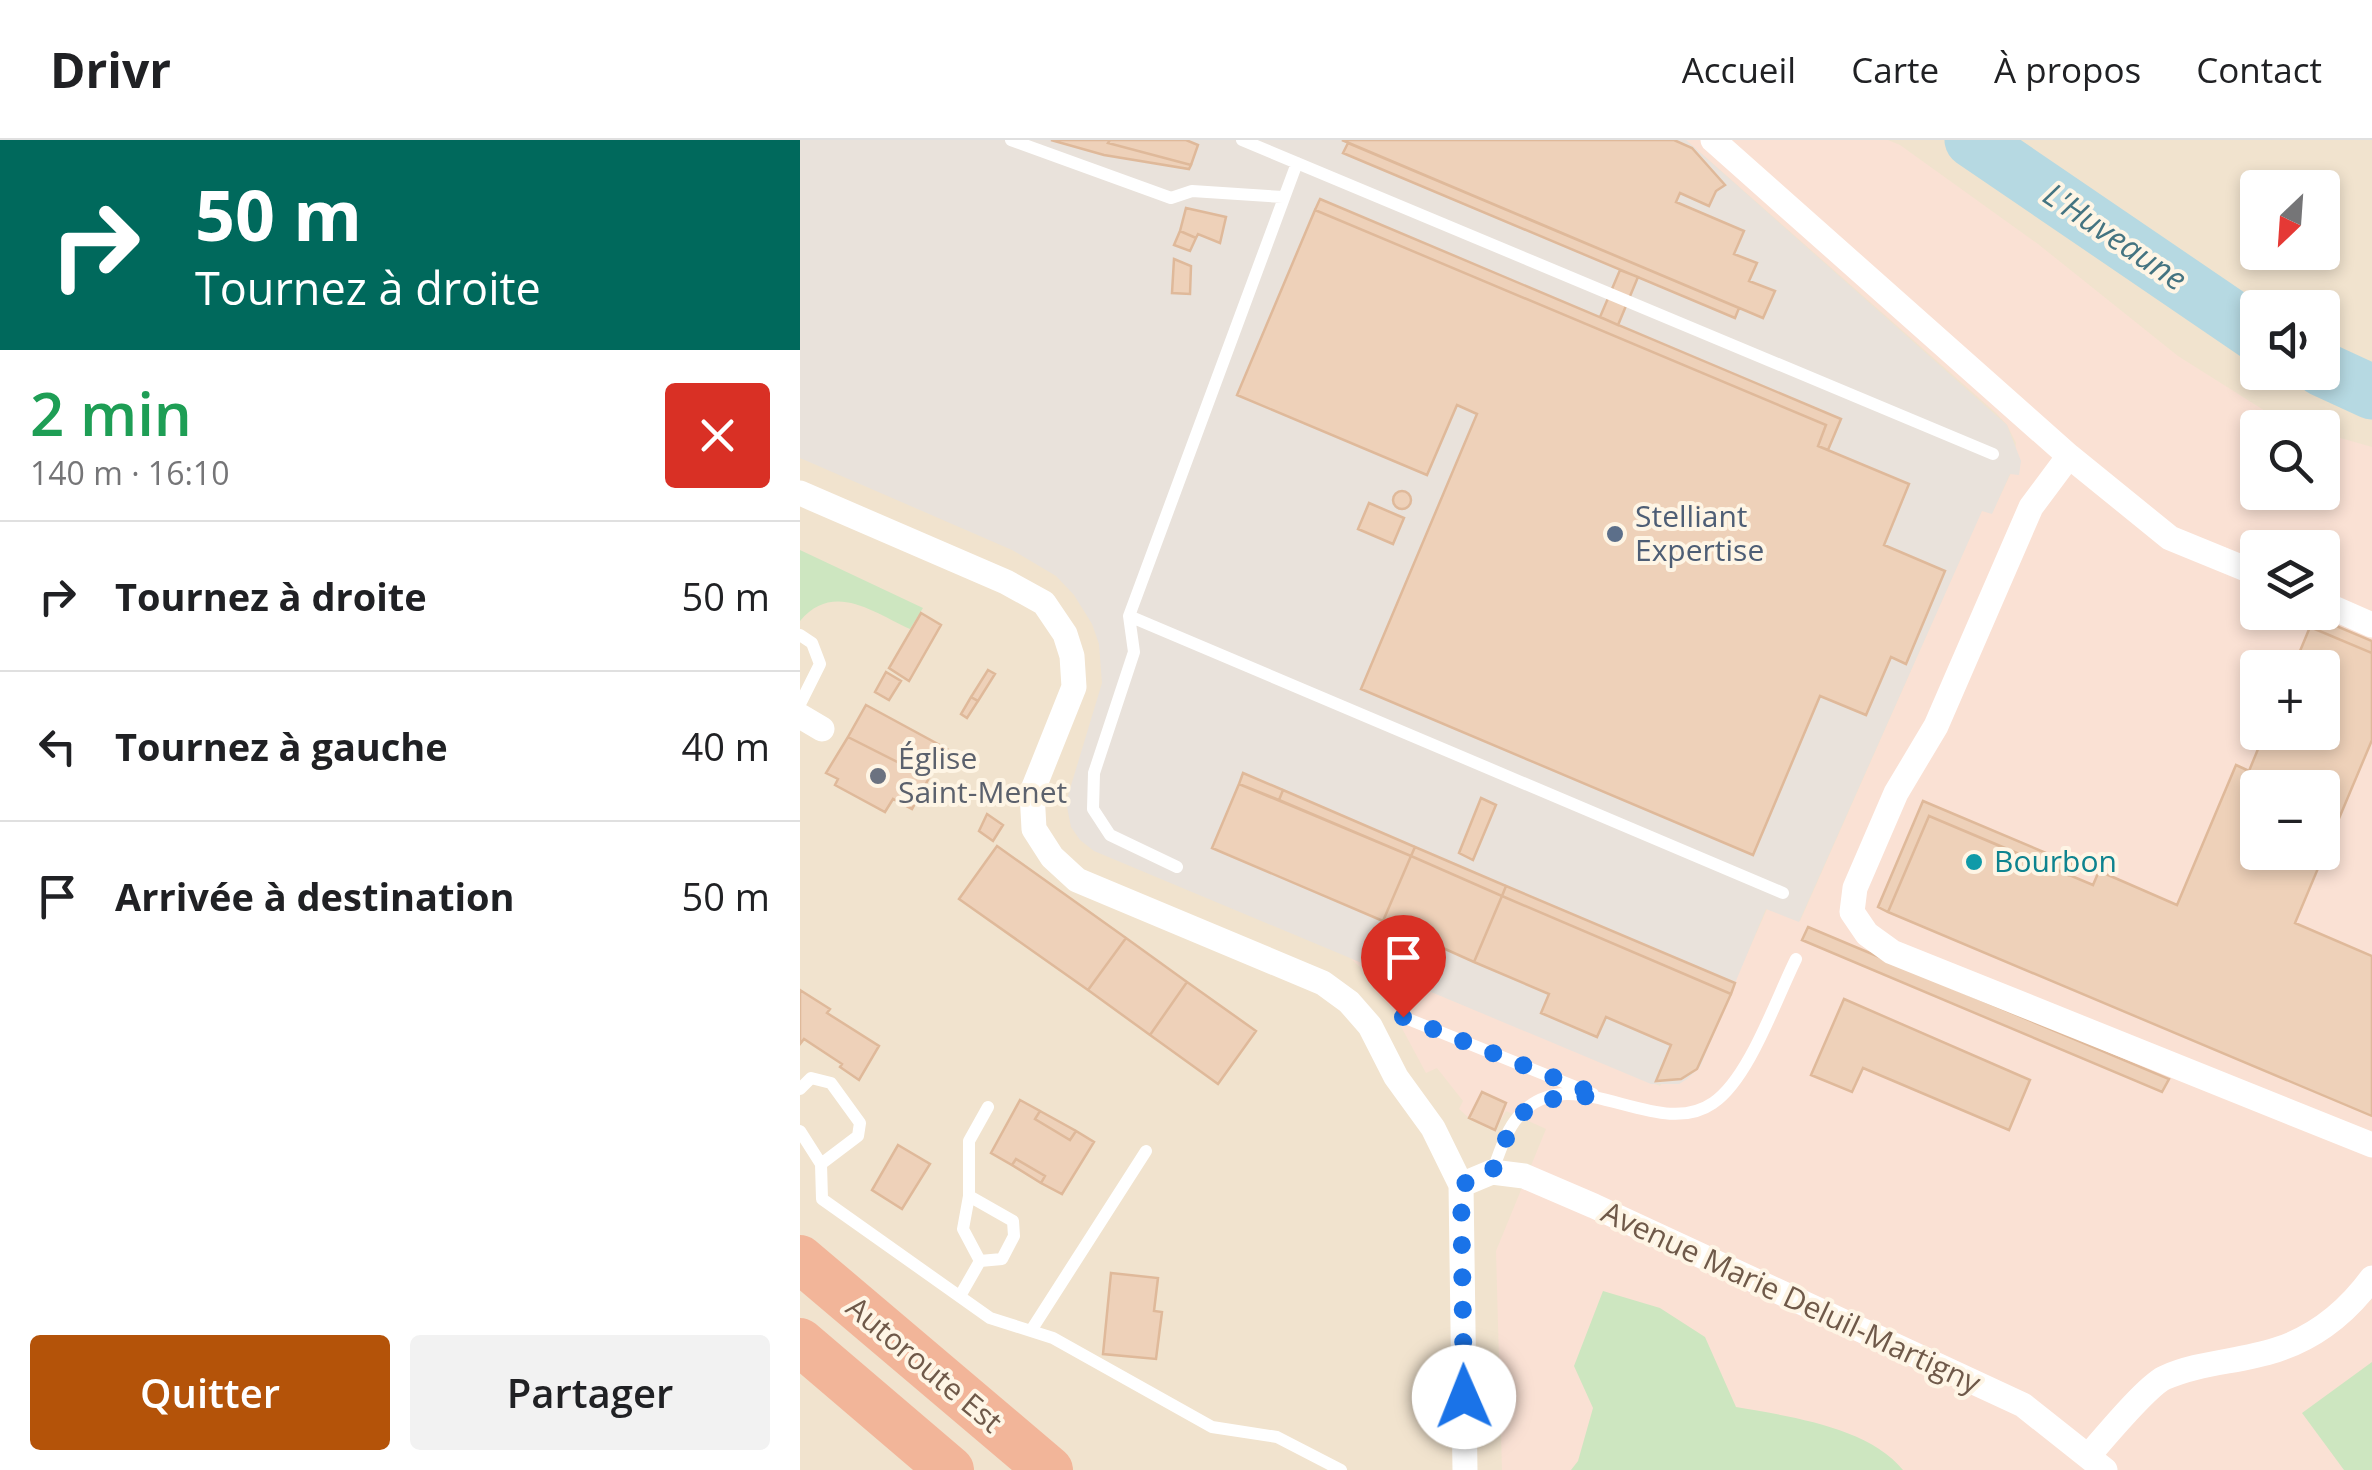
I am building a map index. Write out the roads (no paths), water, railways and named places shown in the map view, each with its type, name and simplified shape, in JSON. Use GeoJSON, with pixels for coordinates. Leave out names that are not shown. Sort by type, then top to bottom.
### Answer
{"type":"FeatureCollection","features":[{"type":"Feature","properties":{"kind":"highway","name":"Autoroute Est"},"geometry":{"type":"LineString","coordinates":[[800,1259],[1048,1470]]}},
{"type":"Feature","properties":{"kind":"highway","name":"Autoroute Est"},"geometry":{"type":"LineString","coordinates":[[800,1342],[950,1470]]}},
{"type":"Feature","properties":{"kind":"street"},"geometry":{"type":"LineString","coordinates":[[1713,140],[2068,456],[2170,538],[2240,567]]}},
{"type":"Feature","properties":{"kind":"street"},"geometry":{"type":"LineString","coordinates":[[2068,456],[2031,507],[1936,726],[1896,793],[1855,888],[1852,912],[1867,934],[1892,952],[2372,1145]]}},
{"type":"Feature","properties":{"kind":"street"},"geometry":{"type":"LineString","coordinates":[[800,493],[1044,602],[1066,634],[1074,688],[1032,792],[1034,829],[1052,857],[1077,880],[1323,983],[1349,1002],[1370,1026],[1396,1077],[1433,1128],[1461,1185],[1465,1470]]}},
{"type":"Feature","properties":{"kind":"street"},"geometry":{"type":"LineString","coordinates":[[2340,611],[2372,625]]}},
{"type":"Feature","properties":{"kind":"street"},"geometry":{"type":"LineString","coordinates":[[1461,1185],[1492,1172]]}},
{"type":"Feature","properties":{"kind":"street","name":"Avenue Marie Deluil-Martigny"},"geometry":{"type":"LineString","coordinates":[[1492,1172],[1524,1176],[2024,1405],[2097,1463]]}},
{"type":"Feature","properties":{"kind":"street"},"geometry":{"type":"LineString","coordinates":[[2097,1463],[2161,1380],[2213,1363],[2275,1350],[2312,1335],[2351,1307],[2372,1278]]}},
{"type":"Feature","properties":{"kind":"lane"},"geometry":{"type":"LineString","coordinates":[[1012,140],[1172,198],[1192,191],[1283,197]]}},
{"type":"Feature","properties":{"kind":"lane"},"geometry":{"type":"LineString","coordinates":[[1242,140],[1993,454]]}},
{"type":"Feature","properties":{"kind":"lane"},"geometry":{"type":"LineString","coordinates":[[1177,867],[1110,834],[1094,810],[1094,773],[1134,652],[1129,616],[1298,164]]}},
{"type":"Feature","properties":{"kind":"lane"},"geometry":{"type":"LineString","coordinates":[[1129,616],[1784,893]]}},
{"type":"Feature","properties":{"kind":"lane"},"geometry":{"type":"LineString","coordinates":[[800,635],[812,643],[820,664],[800,704]]}},
{"type":"Feature","properties":{"kind":"lane"},"geometry":{"type":"LineString","coordinates":[[1403,1017],[1600,1096],[1638,1108],[1697,1113],[1716,1102],[1740,1076],[1796,959]]}},
{"type":"Feature","properties":{"kind":"lane"},"geometry":{"type":"LineString","coordinates":[[800,1089],[810,1078],[830,1084],[860,1123],[858,1136],[821,1164]]}},
{"type":"Feature","properties":{"kind":"lane"},"geometry":{"type":"LineString","coordinates":[[1492,1172],[1518,1117],[1534,1104],[1553,1096],[1600,1096]]}},
{"type":"Feature","properties":{"kind":"lane"},"geometry":{"type":"LineString","coordinates":[[980,1261],[963,1228],[969,1196],[969,1140],[988,1107]]}},
{"type":"Feature","properties":{"kind":"lane"},"geometry":{"type":"LineString","coordinates":[[800,1131],[821,1164],[822,1199],[990,1318],[1032,1329],[1212,1427],[1276,1437],[1340,1470]]}},
{"type":"Feature","properties":{"kind":"lane"},"geometry":{"type":"LineString","coordinates":[[1032,1329],[1146,1151]]}},
{"type":"Feature","properties":{"kind":"lane"},"geometry":{"type":"LineString","coordinates":[[969,1196],[1013,1221],[1014,1236],[1002,1259],[980,1261]]}},
{"type":"Feature","properties":{"kind":"lane"},"geometry":{"type":"LineString","coordinates":[[960,1296],[980,1261]]}},
{"type":"Feature","properties":{"kind":"waterway","name":"L'Huveaune"},"geometry":{"type":"LineString","coordinates":[[1972,140],[2240,323]]}},
{"type":"Feature","properties":{"kind":"waterway","name":"L'Huveaune"},"geometry":{"type":"LineString","coordinates":[[2340,377],[2372,392]]}},
{"type":"Feature","properties":{"kind":"place","name":"Stelliant Expertise"},"geometry":{"type":"Point","coordinates":[1615,534]}},
{"type":"Feature","properties":{"kind":"place","name":"Église Saint-Menet"},"geometry":{"type":"Point","coordinates":[878,776]}},
{"type":"Feature","properties":{"kind":"place","name":"Bourbon"},"geometry":{"type":"Point","coordinates":[1974,862]}}]}
